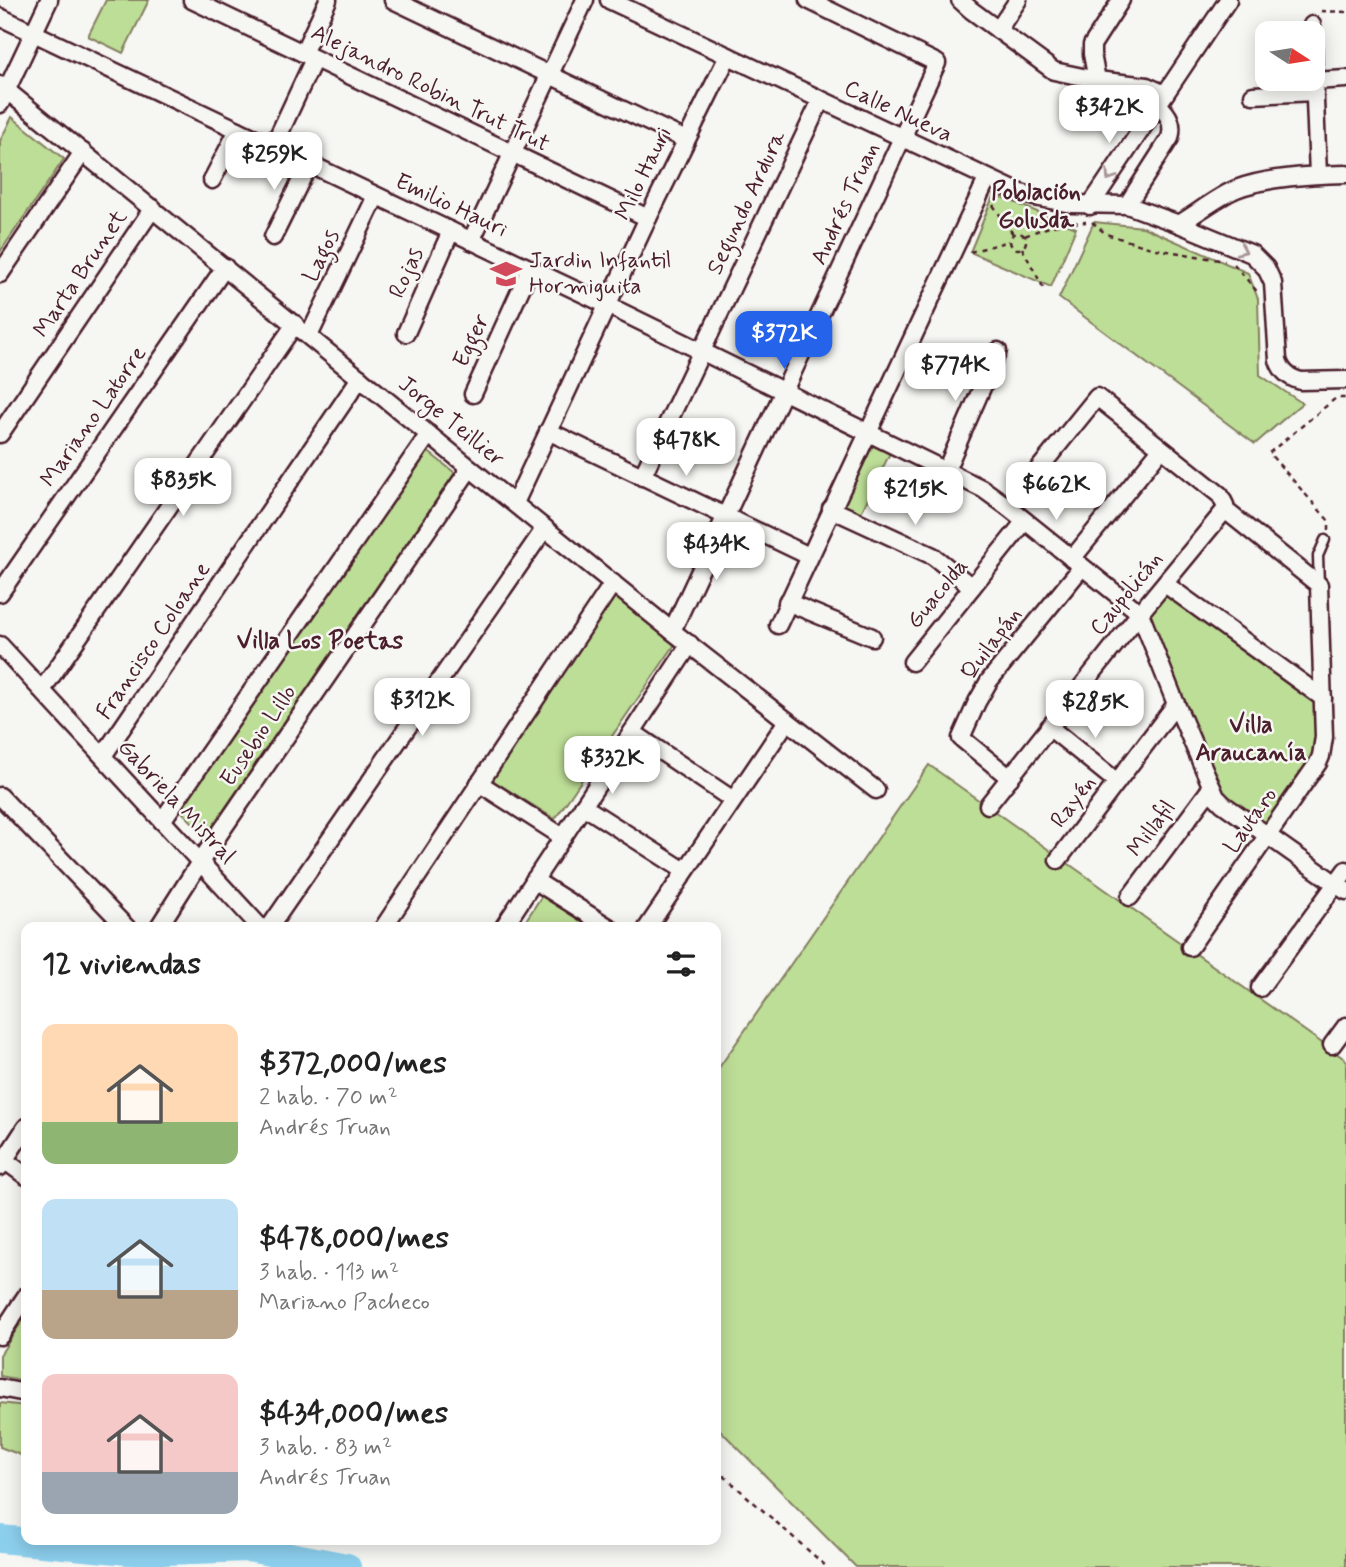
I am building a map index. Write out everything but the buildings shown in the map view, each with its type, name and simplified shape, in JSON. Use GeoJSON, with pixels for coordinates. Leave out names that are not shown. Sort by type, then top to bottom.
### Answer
{"type":"FeatureCollection","features":[{"type":"Feature","properties":{"kind":"street"},"geometry":{"type":"LineString","coordinates":[[2,93],[49,0]]}},
{"type":"Feature","properties":{"kind":"street","name":"Alejandro Robin Trut Trut"},"geometry":{"type":"LineString","coordinates":[[192,0],[648,218]]}},
{"type":"Feature","properties":{"kind":"street"},"geometry":{"type":"LineString","coordinates":[[273,147],[328,0]]}},
{"type":"Feature","properties":{"kind":"street"},"geometry":{"type":"LineString","coordinates":[[393,0],[686,140]]}},
{"type":"Feature","properties":{"kind":"street"},"geometry":{"type":"LineString","coordinates":[[471,241],[585,0]]}},
{"type":"Feature","properties":{"kind":"street","name":"Calle Nueva"},"geometry":{"type":"LineString","coordinates":[[609,0],[901,138],[985,184],[1071,204],[1128,205],[1252,254],[1266,268],[1273,283],[1280,366],[1294,379],[1346,380]]}},
{"type":"Feature","properties":{"kind":"street","name":"Andrés Truan"},"geometry":{"type":"LineString","coordinates":[[672,631],[937,63],[808,0]]}},
{"type":"Feature","properties":{"kind":"street"},"geometry":{"type":"LineString","coordinates":[[960,0],[1054,71],[1147,86],[1162,99],[1172,125],[1170,138],[1128,205]]}},
{"type":"Feature","properties":{"kind":"street"},"geometry":{"type":"LineString","coordinates":[[998,30],[1018,0]]}},
{"type":"Feature","properties":{"kind":"street"},"geometry":{"type":"LineString","coordinates":[[1097,80],[1092,46],[1121,0]]}},
{"type":"Feature","properties":{"kind":"street"},"geometry":{"type":"LineString","coordinates":[[1090,206],[1228,0]]}},
{"type":"Feature","properties":{"kind":"street","name":"Emilio Hauri"},"geometry":{"type":"LineString","coordinates":[[0,17],[607,305],[983,489],[1140,613],[1211,788],[1223,804],[1341,888]]}},
{"type":"Feature","properties":{"kind":"street","name":"Milo Hauri"},"geometry":{"type":"LineString","coordinates":[[515,503],[648,218],[728,56]]}},
{"type":"Feature","properties":{"kind":"street"},"geometry":{"type":"LineString","coordinates":[[1325,84],[1346,79]]}},
{"type":"Feature","properties":{"kind":"street"},"geometry":{"type":"LineString","coordinates":[[1253,95],[1281,91]]}},
{"type":"Feature","properties":{"kind":"street"},"geometry":{"type":"LineString","coordinates":[[1315,91],[1318,175]]}},
{"type":"Feature","properties":{"kind":"street","name":"Jorge Teillier"},"geometry":{"type":"LineString","coordinates":[[2,93],[83,152],[672,631],[876,790]]}},
{"type":"Feature","properties":{"kind":"street","name":"Segundo Ardura"},"geometry":{"type":"LineString","coordinates":[[642,477],[821,100]]}},
{"type":"Feature","properties":{"kind":"street"},"geometry":{"type":"LineString","coordinates":[[212,180],[238,130]]}},
{"type":"Feature","properties":{"kind":"street"},"geometry":{"type":"LineString","coordinates":[[0,274],[83,152]]}},
{"type":"Feature","properties":{"kind":"street"},"geometry":{"type":"LineString","coordinates":[[273,237],[309,164]]}},
{"type":"Feature","properties":{"kind":"street"},"geometry":{"type":"LineString","coordinates":[[1179,224],[1236,189],[1264,181],[1346,174]]}},
{"type":"Feature","properties":{"kind":"street"},"geometry":{"type":"LineString","coordinates":[[778,625],[985,184]]}},
{"type":"Feature","properties":{"kind":"street","name":"Lagos"},"geometry":{"type":"LineString","coordinates":[[309,335],[376,196]]}},
{"type":"Feature","properties":{"kind":"street","name":"Marta Brunet"},"geometry":{"type":"LineString","coordinates":[[0,434],[153,208]]}},
{"type":"Feature","properties":{"kind":"street","name":"Rojas"},"geometry":{"type":"LineString","coordinates":[[405,334],[451,231]]}},
{"type":"Feature","properties":{"kind":"street","name":"Mariano Latorre"},"geometry":{"type":"LineString","coordinates":[[0,593],[225,267]]}},
{"type":"Feature","properties":{"kind":"street","name":"Egger"},"geometry":{"type":"LineString","coordinates":[[473,394],[530,269]]}},
{"type":"Feature","properties":{"kind":"street"},"geometry":{"type":"LineString","coordinates":[[42,690],[295,324]]}},
{"type":"Feature","properties":{"kind":"street"},"geometry":{"type":"LineString","coordinates":[[946,470],[998,351]]}},
{"type":"Feature","properties":{"kind":"street","name":"Francisco Coloane"},"geometry":{"type":"LineString","coordinates":[[103,756],[360,377]]}},
{"type":"Feature","properties":{"kind":"street"},"geometry":{"type":"LineString","coordinates":[[1007,507],[1097,397],[1220,495],[1226,505],[1225,510],[1319,585]]}},
{"type":"Feature","properties":{"kind":"street"},"geometry":{"type":"LineString","coordinates":[[548,431],[809,556]]}},
{"type":"Feature","properties":{"kind":"street","name":"Eusebio Lillo"},"geometry":{"type":"LineString","coordinates":[[162,821],[429,434]]}},
{"type":"Feature","properties":{"kind":"street","name":"Quilapán"},"geometry":{"type":"LineString","coordinates":[[1010,778],[961,738],[977,702],[989,681],[1161,449]]}},
{"type":"Feature","properties":{"kind":"street","name":"Eusebio Lillo"},"geometry":{"type":"LineString","coordinates":[[162,922],[200,862],[470,468]]}},
{"type":"Feature","properties":{"kind":"street"},"geometry":{"type":"LineString","coordinates":[[831,509],[933,556],[972,587]]}},
{"type":"Feature","properties":{"kind":"street","name":"Caupolicán"},"geometry":{"type":"LineString","coordinates":[[988,805],[1225,510]]}},
{"type":"Feature","properties":{"kind":"street","name":"Guacolda"},"geometry":{"type":"LineString","coordinates":[[912,662],[1025,521]]}},
{"type":"Feature","properties":{"kind":"street"},"geometry":{"type":"LineString","coordinates":[[273,922],[545,528]]}},
{"type":"Feature","properties":{"kind":"street"},"geometry":{"type":"LineString","coordinates":[[387,922],[613,583]]}},
{"type":"Feature","properties":{"kind":"street"},"geometry":{"type":"LineString","coordinates":[[1164,584],[1323,698]]}},
{"type":"Feature","properties":{"kind":"street","name":"Lautaro"},"geometry":{"type":"LineString","coordinates":[[1191,947],[1321,756],[1324,737],[1319,585]]}},
{"type":"Feature","properties":{"kind":"street"},"geometry":{"type":"LineString","coordinates":[[787,602],[872,637]]}},
{"type":"Feature","properties":{"kind":"street"},"geometry":{"type":"LineString","coordinates":[[507,922],[690,644]]}},
{"type":"Feature","properties":{"kind":"street","name":"Gabriela Mistral"},"geometry":{"type":"LineString","coordinates":[[0,645],[255,922]]}},
{"type":"Feature","properties":{"kind":"street","name":"Rayén"},"geometry":{"type":"LineString","coordinates":[[1058,860],[1176,704]]}},
{"type":"Feature","properties":{"kind":"street"},"geometry":{"type":"LineString","coordinates":[[651,922],[787,721]]}},
{"type":"Feature","properties":{"kind":"street"},"geometry":{"type":"LineString","coordinates":[[1049,727],[1117,782]]}},
{"type":"Feature","properties":{"kind":"street"},"geometry":{"type":"LineString","coordinates":[[632,732],[733,800]]}},
{"type":"Feature","properties":{"kind":"street"},"geometry":{"type":"LineString","coordinates":[[479,783],[563,837]]}},
{"type":"Feature","properties":{"kind":"street","name":"Millafil"},"geometry":{"type":"LineString","coordinates":[[1130,897],[1211,788]]}},
{"type":"Feature","properties":{"kind":"street"},"geometry":{"type":"LineString","coordinates":[[0,796],[121,922]]}},
{"type":"Feature","properties":{"kind":"street"},"geometry":{"type":"LineString","coordinates":[[583,806],[685,871]]}},
{"type":"Feature","properties":{"kind":"street"},"geometry":{"type":"LineString","coordinates":[[1260,988],[1341,888],[1346,870]]}},
{"type":"Feature","properties":{"kind":"street"},"geometry":{"type":"LineString","coordinates":[[534,880],[600,922]]}},
{"type":"Feature","properties":{"kind":"street"},"geometry":{"type":"LineString","coordinates":[[1332,1045],[1346,1027]]}},
{"type":"Feature","properties":{"kind":"street"},"geometry":{"type":"LineString","coordinates":[[21,1134],[1,1162],[21,1173]]}},
{"type":"Feature","properties":{"kind":"street"},"geometry":{"type":"LineString","coordinates":[[0,1336],[21,1304]]}},
{"type":"Feature","properties":{"kind":"street"},"geometry":{"type":"LineString","coordinates":[[0,1388],[21,1391]]}},
{"type":"Feature","properties":{"kind":"lane","name":"Lautaro"},"geometry":{"type":"LineString","coordinates":[[1319,585],[1318,556],[1327,537]]}},
{"type":"Feature","properties":{"kind":"path"},"geometry":{"type":"LineString","coordinates":[[985,184],[1013,234]]}},
{"type":"Feature","properties":{"kind":"path"},"geometry":{"type":"LineString","coordinates":[[1025,236],[1060,223],[1091,222],[1106,234],[1151,248],[1233,262],[1263,300]]}},
{"type":"Feature","properties":{"kind":"path"},"geometry":{"type":"LineString","coordinates":[[970,252],[1009,241],[1013,234],[1018,232],[1025,236]]}},
{"type":"Feature","properties":{"kind":"path"},"geometry":{"type":"LineString","coordinates":[[1022,248],[1026,242],[1025,236]]}},
{"type":"Feature","properties":{"kind":"path"},"geometry":{"type":"LineString","coordinates":[[1009,241],[1013,248],[1022,248]]}},
{"type":"Feature","properties":{"kind":"path"},"geometry":{"type":"LineString","coordinates":[[1022,248],[1044,289]]}},
{"type":"Feature","properties":{"kind":"path"},"geometry":{"type":"LineString","coordinates":[[1327,537],[1329,522],[1269,453],[1336,398],[1346,398]]}},
{"type":"Feature","properties":{"kind":"path"},"geometry":{"type":"LineString","coordinates":[[721,1473],[827,1567]]}},
{"type":"Feature","properties":{"kind":"green space"},"geometry":{"type":"Polygon","coordinates":[[[106,0],[149,0],[123,53],[88,36],[106,0]]]}},
{"type":"Feature","properties":{"kind":"green space"},"geometry":{"type":"Polygon","coordinates":[[[12,117],[64,159],[0,252],[0,141],[12,117]]]}},
{"type":"Feature","properties":{"kind":"green space"},"geometry":{"type":"Polygon","coordinates":[[[994,194],[1076,228],[1051,287],[970,252],[994,194]]]}},
{"type":"Feature","properties":{"kind":"green space"},"geometry":{"type":"Polygon","coordinates":[[[1094,222],[1143,227],[1248,273],[1258,299],[1260,375],[1302,403],[1255,444],[1059,298],[1094,222]]]}},
{"type":"Feature","properties":{"kind":"green space"},"geometry":{"type":"Polygon","coordinates":[[[869,441],[891,451],[858,519],[837,509],[869,441]]]}},
{"type":"Feature","properties":{"kind":"green space"},"geometry":{"type":"Polygon","coordinates":[[[426,450],[455,473],[206,836],[180,810],[426,450]]]}},
{"type":"Feature","properties":{"kind":"green space","name":"Villa Araucanía"},"geometry":{"type":"Polygon","coordinates":[[[1165,586],[1321,699],[1318,758],[1267,833],[1225,803],[1143,614],[1165,586]]]}},
{"type":"Feature","properties":{"kind":"green space"},"geometry":{"type":"Polygon","coordinates":[[[614,592],[676,643],[555,819],[484,775],[614,592]]]}},
{"type":"Feature","properties":{"kind":"green space"},"geometry":{"type":"Polygon","coordinates":[[[929,765],[1346,1060],[1346,1567],[856,1567],[721,1431],[721,1065],[929,765]]]}},
{"type":"Feature","properties":{"kind":"green space"},"geometry":{"type":"Polygon","coordinates":[[[543,894],[583,922],[525,922],[543,894]]]}},
{"type":"Feature","properties":{"kind":"green space"},"geometry":{"type":"Polygon","coordinates":[[[21,1323],[21,1380],[0,1376],[0,1355],[21,1323]]]}},
{"type":"Feature","properties":{"kind":"green space"},"geometry":{"type":"Polygon","coordinates":[[[0,1403],[21,1405],[21,1455],[0,1447],[0,1403]]]}},
{"type":"Feature","properties":{"kind":"waterway"},"geometry":{"type":"LineString","coordinates":[[0,1539],[21,1541]]}},
{"type":"Feature","properties":{"kind":"waterway"},"geometry":{"type":"LineString","coordinates":[[64,1545],[138,1552],[248,1548],[347,1567]]}},
{"type":"Feature","properties":{"kind":"place","name":"Jardin Infantil Hormiguita"},"geometry":{"type":"Point","coordinates":[506,274]}},
{"type":"Feature","properties":{"kind":"district","name":"Población Golusda"},"geometry":{"type":"Point","coordinates":[1036,206]}},
{"type":"Feature","properties":{"kind":"district","name":"Villa Los Poetas"},"geometry":{"type":"Point","coordinates":[320,641]}},
{"type":"Feature","properties":{"kind":"district","name":"Villa Araucanía"},"geometry":{"type":"Point","coordinates":[1251,739]}}]}
